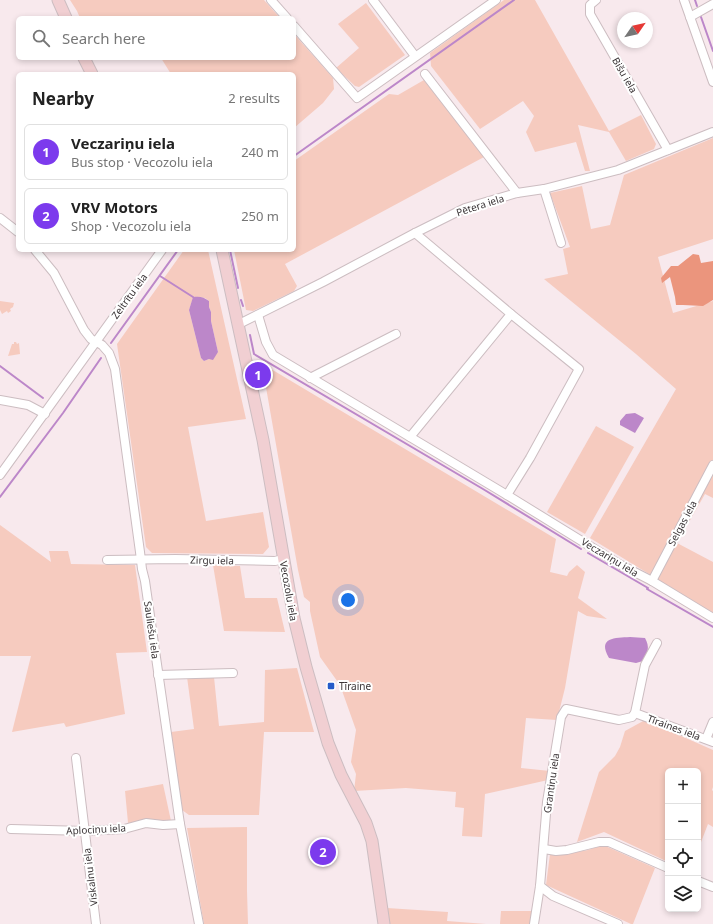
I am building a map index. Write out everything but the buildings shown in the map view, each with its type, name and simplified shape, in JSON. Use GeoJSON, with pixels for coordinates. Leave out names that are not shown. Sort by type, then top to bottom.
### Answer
{"type":"FeatureCollection","features":[{"type":"Feature","properties":{"kind":"street"},"geometry":{"type":"LineString","coordinates":[[58,0],[65,16]]}},
{"type":"Feature","properties":{"kind":"street"},"geometry":{"type":"LineString","coordinates":[[271,0],[285,16]]}},
{"type":"Feature","properties":{"kind":"street"},"geometry":{"type":"LineString","coordinates":[[374,0],[415,56]]}},
{"type":"Feature","properties":{"kind":"street","name":"Bišu iela"},"geometry":{"type":"LineString","coordinates":[[596,0],[590,5],[590,14],[668,150]]}},
{"type":"Feature","properties":{"kind":"street"},"geometry":{"type":"LineString","coordinates":[[684,0],[713,82]]}},
{"type":"Feature","properties":{"kind":"street"},"geometry":{"type":"LineString","coordinates":[[296,28],[357,98],[490,2]]}},
{"type":"Feature","properties":{"kind":"street"},"geometry":{"type":"LineString","coordinates":[[690,16],[713,4]]}},
{"type":"Feature","properties":{"kind":"street"},"geometry":{"type":"LineString","coordinates":[[85,60],[91,72]]}},
{"type":"Feature","properties":{"kind":"street"},"geometry":{"type":"LineString","coordinates":[[425,74],[517,193]]}},
{"type":"Feature","properties":{"kind":"street","name":"Pētera iela"},"geometry":{"type":"LineString","coordinates":[[239,324],[465,208],[517,193],[544,189],[618,170],[713,132]]}},
{"type":"Feature","properties":{"kind":"street"},"geometry":{"type":"LineString","coordinates":[[544,189],[561,243]]}},
{"type":"Feature","properties":{"kind":"street"},"geometry":{"type":"LineString","coordinates":[[0,218],[16,230]]}},
{"type":"Feature","properties":{"kind":"street"},"geometry":{"type":"LineString","coordinates":[[415,233],[510,314],[579,369],[530,458],[507,495]]}},
{"type":"Feature","properties":{"kind":"street"},"geometry":{"type":"LineString","coordinates":[[37,252],[54,273],[84,330],[91,339],[96,342]]}},
{"type":"Feature","properties":{"kind":"street","name":"Zeltrītu iela"},"geometry":{"type":"LineString","coordinates":[[0,475],[161,252]]}},
{"type":"Feature","properties":{"kind":"street","name":"Vecozolu iela"},"geometry":{"type":"LineString","coordinates":[[222,252],[263,440],[294,618],[306,667],[328,743],[341,775],[366,823],[372,841],[384,924]]}},
{"type":"Feature","properties":{"kind":"street"},"geometry":{"type":"LineString","coordinates":[[410,437],[510,314]]}},
{"type":"Feature","properties":{"kind":"street","name":"Veczariņu iela"},"geometry":{"type":"LineString","coordinates":[[258,315],[266,342],[273,355],[619,564],[652,581],[713,618]]}},
{"type":"Feature","properties":{"kind":"street"},"geometry":{"type":"LineString","coordinates":[[310,378],[396,334]]}},
{"type":"Feature","properties":{"kind":"street","name":"Sauliešu iela"},"geometry":{"type":"LineString","coordinates":[[96,342],[109,353],[115,369],[142,569],[180,824],[199,924]]}},
{"type":"Feature","properties":{"kind":"street"},"geometry":{"type":"LineString","coordinates":[[0,400],[28,406],[45,414]]}},
{"type":"Feature","properties":{"kind":"street","name":"Selgas iela"},"geometry":{"type":"LineString","coordinates":[[652,581],[713,465]]}},
{"type":"Feature","properties":{"kind":"street","name":"Zirgu iela"},"geometry":{"type":"LineString","coordinates":[[107,560],[175,559],[275,561],[283,559]]}},
{"type":"Feature","properties":{"kind":"street"},"geometry":{"type":"LineString","coordinates":[[635,713],[645,665],[657,643]]}},
{"type":"Feature","properties":{"kind":"street"},"geometry":{"type":"LineString","coordinates":[[158,675],[233,673]]}},
{"type":"Feature","properties":{"kind":"street","name":"Grantiņu iela"},"geometry":{"type":"LineString","coordinates":[[544,849],[547,802],[561,717],[566,709],[619,720],[632,717],[635,713]]}},
{"type":"Feature","properties":{"kind":"street","name":"Tīraines iela"},"geometry":{"type":"LineString","coordinates":[[635,713],[709,741]]}},
{"type":"Feature","properties":{"kind":"street"},"geometry":{"type":"LineString","coordinates":[[709,741],[713,722]]}},
{"type":"Feature","properties":{"kind":"street","name":"Viskalnu iela"},"geometry":{"type":"LineString","coordinates":[[76,758],[96,924]]}},
{"type":"Feature","properties":{"kind":"street","name":"Aplociņu iela"},"geometry":{"type":"LineString","coordinates":[[11,829],[85,831],[124,829],[146,823],[163,825],[180,824]]}},
{"type":"Feature","properties":{"kind":"street"},"geometry":{"type":"LineString","coordinates":[[534,924],[544,849],[556,851],[567,850],[599,842],[609,842],[665,867]]}},
{"type":"Feature","properties":{"kind":"street"},"geometry":{"type":"LineString","coordinates":[[701,881],[713,887]]}},
{"type":"Feature","properties":{"kind":"street"},"geometry":{"type":"LineString","coordinates":[[540,886],[554,896],[618,924]]}},
{"type":"Feature","properties":{"kind":"shaded area"},"geometry":{"type":"Polygon","coordinates":[[[70,0],[264,0],[278,16],[79,16],[70,0]]]}},
{"type":"Feature","properties":{"kind":"shaded area"},"geometry":{"type":"Polygon","coordinates":[[[504,0],[535,0],[609,131],[641,115],[656,144],[654,149],[626,161],[609,132],[578,125],[590,171],[585,171],[576,142],[535,152],[526,132],[534,116],[523,101],[480,129],[431,66],[430,53],[504,0]]]}},
{"type":"Feature","properties":{"kind":"shaded area"},"geometry":{"type":"Polygon","coordinates":[[[366,3],[405,55],[359,87],[355,86],[336,68],[359,48],[338,24],[366,3]]]}},
{"type":"Feature","properties":{"kind":"shaded area"},"geometry":{"type":"Polygon","coordinates":[[[296,36],[333,78],[334,89],[323,103],[296,126],[296,72],[170,72],[162,60],[296,60],[296,36]]]}},
{"type":"Feature","properties":{"kind":"shaded area"},"geometry":{"type":"Polygon","coordinates":[[[424,80],[484,157],[285,264],[297,286],[294,291],[253,311],[246,310],[234,252],[296,252],[296,160],[389,94],[398,95],[424,80]]]}},
{"type":"Feature","properties":{"kind":"shaded area"},"geometry":{"type":"Polygon","coordinates":[[[713,138],[713,239],[658,257],[673,313],[713,301],[713,498],[705,494],[677,543],[713,562],[713,613],[590,538],[676,389],[636,354],[544,279],[568,274],[563,249],[570,247],[550,193],[582,186],[591,229],[610,225],[624,175],[713,138]]]}},
{"type":"Feature","properties":{"kind":"shaded area"},"geometry":{"type":"Polygon","coordinates":[[[183,252],[208,252],[246,419],[188,427],[206,521],[263,512],[269,547],[263,554],[152,553],[146,547],[117,344],[183,252]],[[193,298],[189,310],[201,358],[204,361],[218,352],[211,321],[209,301],[205,298],[193,298]]]}},
{"type":"Feature","properties":{"kind":"shaded area"},"geometry":{"type":"Polygon","coordinates":[[[693,254],[699,255],[701,263],[713,261],[713,300],[703,306],[676,305],[670,277],[662,283],[661,278],[671,266],[678,266],[693,254]]]}},
{"type":"Feature","properties":{"kind":"shaded area"},"geometry":{"type":"Polygon","coordinates":[[[193,297],[202,297],[209,301],[211,321],[218,352],[213,360],[209,359],[204,361],[201,358],[189,310],[193,297]]]}},
{"type":"Feature","properties":{"kind":"shaded area"},"geometry":{"type":"Polygon","coordinates":[[[0,301],[14,303],[13,307],[10,309],[11,311],[8,313],[7,311],[2,314],[0,310],[0,301]]]}},
{"type":"Feature","properties":{"kind":"shaded area"},"geometry":{"type":"Polygon","coordinates":[[[14,342],[17,344],[19,343],[20,354],[8,356],[12,344],[14,344],[14,342]]]}},
{"type":"Feature","properties":{"kind":"shaded area"},"geometry":{"type":"Polygon","coordinates":[[[271,369],[556,539],[550,572],[567,576],[569,572],[577,565],[585,572],[578,598],[607,619],[587,616],[578,611],[565,688],[557,720],[526,718],[521,768],[550,771],[548,780],[485,794],[482,837],[462,836],[464,808],[455,807],[456,792],[406,788],[354,791],[356,774],[351,762],[356,730],[340,685],[320,657],[310,611],[310,602],[304,597],[264,376],[271,369]]]}},
{"type":"Feature","properties":{"kind":"shaded area"},"geometry":{"type":"Polygon","coordinates":[[[635,413],[644,418],[635,433],[620,425],[620,421],[626,414],[635,413]]]}},
{"type":"Feature","properties":{"kind":"shaded area"},"geometry":{"type":"Polygon","coordinates":[[[596,426],[634,447],[585,534],[547,512],[596,426]]]}},
{"type":"Feature","properties":{"kind":"shaded area"},"geometry":{"type":"Polygon","coordinates":[[[0,525],[51,562],[49,551],[68,551],[71,564],[135,565],[147,652],[116,653],[125,714],[66,727],[64,723],[12,732],[31,656],[0,656],[0,525]]]}},
{"type":"Feature","properties":{"kind":"shaded area"},"geometry":{"type":"Polygon","coordinates":[[[213,565],[240,566],[245,598],[277,598],[285,632],[224,631],[213,565]]]}},
{"type":"Feature","properties":{"kind":"shaded area"},"geometry":{"type":"Polygon","coordinates":[[[630,637],[645,638],[648,644],[648,650],[643,661],[636,663],[609,658],[605,646],[606,642],[609,640],[630,637]]]}},
{"type":"Feature","properties":{"kind":"shaded area"},"geometry":{"type":"Polygon","coordinates":[[[297,668],[314,732],[264,732],[259,815],[189,815],[182,810],[171,732],[194,729],[187,677],[214,677],[219,726],[264,722],[265,670],[297,668]]]}},
{"type":"Feature","properties":{"kind":"shaded area"},"geometry":{"type":"Polygon","coordinates":[[[645,720],[713,750],[713,827],[708,824],[701,842],[701,768],[665,768],[665,861],[604,832],[577,842],[599,772],[615,756],[620,747],[625,731],[645,720]]]}},
{"type":"Feature","properties":{"kind":"shaded area"},"geometry":{"type":"Polygon","coordinates":[[[163,784],[171,821],[128,823],[125,791],[163,784]]]}},
{"type":"Feature","properties":{"kind":"shaded area"},"geometry":{"type":"Polygon","coordinates":[[[247,827],[248,924],[204,924],[187,828],[247,827]]]}},
{"type":"Feature","properties":{"kind":"shaded area"},"geometry":{"type":"Polygon","coordinates":[[[603,845],[655,868],[633,924],[546,885],[550,854],[566,854],[588,850],[603,845]]]}},
{"type":"Feature","properties":{"kind":"shaded area"},"geometry":{"type":"Polygon","coordinates":[[[387,908],[448,912],[447,921],[486,924],[389,924],[387,908]]]}},
{"type":"Feature","properties":{"kind":"shaded area"},"geometry":{"type":"Polygon","coordinates":[[[501,911],[533,911],[532,924],[500,924],[501,911]]]}},
{"type":"Feature","properties":{"kind":"waterway"},"geometry":{"type":"LineString","coordinates":[[296,155],[514,0]]}},
{"type":"Feature","properties":{"kind":"waterway"},"geometry":{"type":"LineString","coordinates":[[695,0],[697,6]]}},
{"type":"Feature","properties":{"kind":"waterway"},"geometry":{"type":"LineString","coordinates":[[701,17],[713,51]]}},
{"type":"Feature","properties":{"kind":"waterway"},"geometry":{"type":"LineString","coordinates":[[111,343],[177,252]]}},
{"type":"Feature","properties":{"kind":"waterway"},"geometry":{"type":"LineString","coordinates":[[230,252],[238,288]]}},
{"type":"Feature","properties":{"kind":"waterway"},"geometry":{"type":"LineString","coordinates":[[160,276],[193,297]]}},
{"type":"Feature","properties":{"kind":"waterway"},"geometry":{"type":"LineString","coordinates":[[241,300],[243,306]]}},
{"type":"Feature","properties":{"kind":"waterway"},"geometry":{"type":"LineString","coordinates":[[250,335],[254,354],[483,489],[581,549]]}},
{"type":"Feature","properties":{"kind":"waterway"},"geometry":{"type":"LineString","coordinates":[[0,497],[63,413],[101,358]]}},
{"type":"Feature","properties":{"kind":"waterway"},"geometry":{"type":"LineString","coordinates":[[0,366],[43,398]]}},
{"type":"Feature","properties":{"kind":"waterway"},"geometry":{"type":"LineString","coordinates":[[588,553],[713,627]]}},
{"type":"Feature","properties":{"kind":"place","name":"Veczariņu iela"},"geometry":{"type":"Point","coordinates":[258,375]}},
{"type":"Feature","properties":{"kind":"place","name":"Tīraine"},"geometry":{"type":"Point","coordinates":[331,686]}},
{"type":"Feature","properties":{"kind":"place","name":"VRV Motors"},"geometry":{"type":"Point","coordinates":[323,852]}}]}
